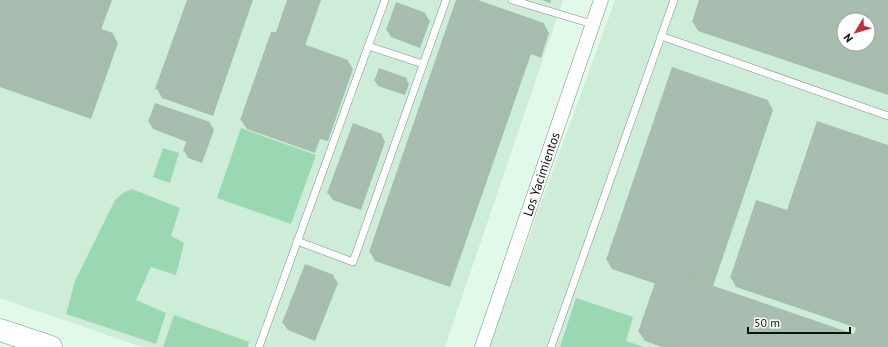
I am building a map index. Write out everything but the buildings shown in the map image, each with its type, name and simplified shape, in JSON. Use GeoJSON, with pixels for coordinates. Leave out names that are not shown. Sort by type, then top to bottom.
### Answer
{"type":"FeatureCollection","features":[{"type":"Feature","properties":{"kind":"main road"},"geometry":{"type":"LineString","coordinates":[[0,330],[26,343],[51,347]]}},
{"type":"Feature","properties":{"kind":"street","name":"Los Yacimientos"},"geometry":{"type":"LineString","coordinates":[[482,347],[601,0]]}},
{"type":"Feature","properties":{"kind":"lane"},"geometry":{"type":"LineString","coordinates":[[259,347],[385,0]]}},
{"type":"Feature","properties":{"kind":"lane"},"geometry":{"type":"LineString","coordinates":[[297,241],[352,262],[446,0]]}},
{"type":"Feature","properties":{"kind":"lane"},"geometry":{"type":"LineString","coordinates":[[512,0],[592,24]]}},
{"type":"Feature","properties":{"kind":"lane"},"geometry":{"type":"LineString","coordinates":[[551,347],[674,0]]}},
{"type":"Feature","properties":{"kind":"lane"},"geometry":{"type":"LineString","coordinates":[[661,36],[888,116]]}},
{"type":"Feature","properties":{"kind":"lane"},"geometry":{"type":"LineString","coordinates":[[368,46],[423,64]]}},
{"type":"Feature","properties":{"kind":"shaded area"},"geometry":{"type":"Polygon","coordinates":[[[0,0],[563,0],[445,347],[142,347],[0,298],[0,0]]]}},
{"type":"Feature","properties":{"kind":"shaded area"},"geometry":{"type":"Polygon","coordinates":[[[615,0],[888,0],[888,347],[489,347],[615,0]]]}},
{"type":"Feature","properties":{"kind":"green space"},"geometry":{"type":"Polygon","coordinates":[[[241,128],[316,155],[291,224],[217,198],[241,128]]]}},
{"type":"Feature","properties":{"kind":"green space"},"geometry":{"type":"Polygon","coordinates":[[[163,148],[179,153],[170,183],[153,177],[163,148]]]}},
{"type":"Feature","properties":{"kind":"green space"},"geometry":{"type":"Polygon","coordinates":[[[132,189],[180,208],[171,236],[184,243],[176,275],[151,267],[136,300],[166,313],[156,344],[66,314],[75,281],[115,200],[123,193],[132,189]]]}},
{"type":"Feature","properties":{"kind":"green space"},"geometry":{"type":"Polygon","coordinates":[[[576,298],[633,317],[626,341],[644,347],[560,347],[576,298]]]}},
{"type":"Feature","properties":{"kind":"green space"},"geometry":{"type":"Polygon","coordinates":[[[174,315],[249,342],[248,347],[163,347],[174,315]]]}}]}
